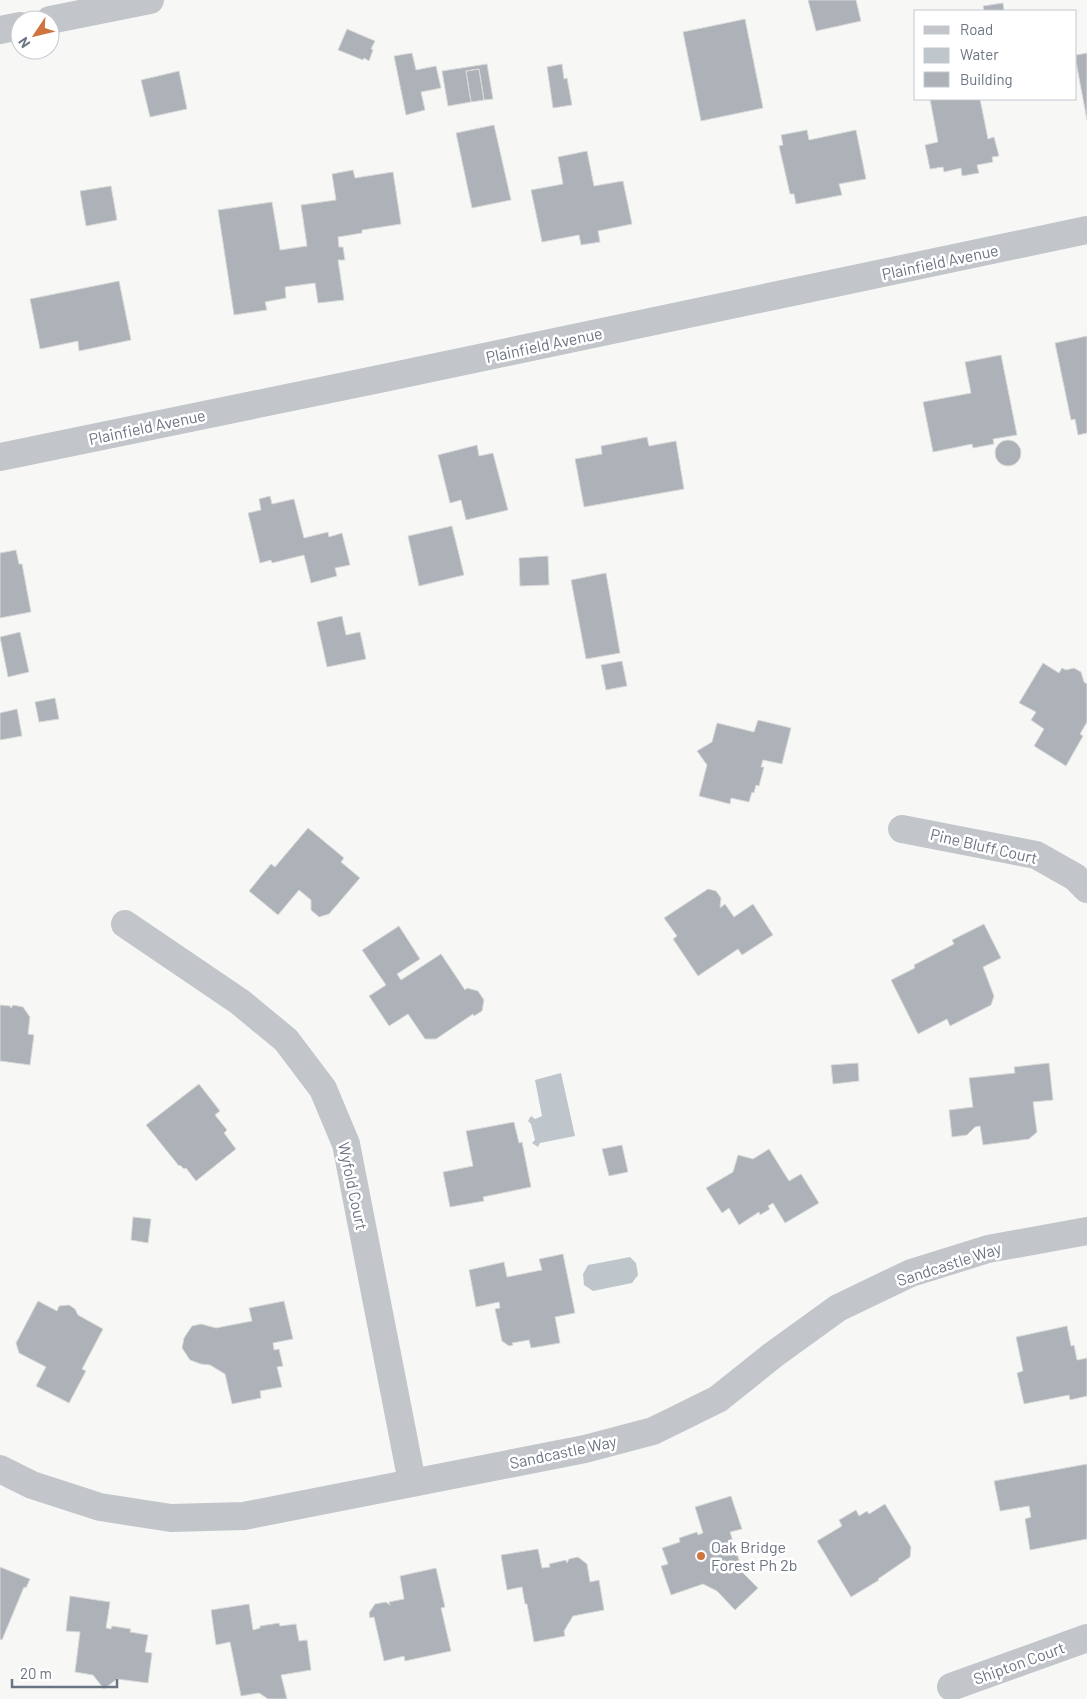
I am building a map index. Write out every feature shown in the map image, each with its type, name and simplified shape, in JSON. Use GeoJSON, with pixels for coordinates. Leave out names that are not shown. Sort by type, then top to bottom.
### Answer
{"type":"FeatureCollection","features":[{"type":"Feature","properties":{"kind":"street"},"geometry":{"type":"LineString","coordinates":[[60,18],[150,0]]}},
{"type":"Feature","properties":{"kind":"street","name":"Plainfield Avenue"},"geometry":{"type":"LineString","coordinates":[[0,457],[1087,230]]}},
{"type":"Feature","properties":{"kind":"street","name":"Pine Bluff Court"},"geometry":{"type":"LineString","coordinates":[[902,829],[1036,855],[1075,877],[1087,889]]}},
{"type":"Feature","properties":{"kind":"street","name":"Wyfold Court"},"geometry":{"type":"LineString","coordinates":[[125,924],[240,1002],[286,1040],[323,1088],[346,1144],[412,1482]]}},
{"type":"Feature","properties":{"kind":"street","name":"Sandcastle Way"},"geometry":{"type":"LineString","coordinates":[[0,1469],[32,1485],[100,1507],[171,1518],[244,1516],[585,1449],[653,1431],[718,1399],[773,1355],[838,1308],[911,1273],[988,1249],[1087,1231]]}},
{"type":"Feature","properties":{"kind":"street","name":"Shipton Court"},"geometry":{"type":"LineString","coordinates":[[951,1687],[1087,1638]]}},
{"type":"Feature","properties":{"kind":"water"},"geometry":{"type":"Polygon","coordinates":[[[561,1073],[575,1136],[540,1143],[538,1147],[532,1143],[535,1140],[531,1124],[528,1121],[531,1116],[535,1119],[542,1116],[535,1080],[561,1073]]]}},
{"type":"Feature","properties":{"kind":"water"},"geometry":{"type":"Polygon","coordinates":[[[630,1257],[636,1263],[638,1275],[632,1283],[593,1291],[584,1285],[583,1274],[588,1265],[630,1257]]]}},
{"type":"Feature","properties":{"kind":"building"},"geometry":{"type":"Polygon","coordinates":[[[808,0],[856,0],[861,21],[816,31],[808,0]]]}},
{"type":"Feature","properties":{"kind":"building"},"geometry":{"type":"Polygon","coordinates":[[[1003,3],[1004,10],[984,10],[983,6],[1003,3]]]}},
{"type":"Feature","properties":{"kind":"building"},"geometry":{"type":"Polygon","coordinates":[[[745,19],[763,108],[701,121],[683,32],[745,19]]]}},
{"type":"Feature","properties":{"kind":"building"},"geometry":{"type":"Polygon","coordinates":[[[347,29],[375,41],[371,49],[373,50],[369,61],[338,50],[347,29]]]}},
{"type":"Feature","properties":{"kind":"building"},"geometry":{"type":"Polygon","coordinates":[[[412,53],[416,70],[436,66],[441,88],[421,92],[425,110],[406,115],[394,56],[412,53]]]}},
{"type":"Feature","properties":{"kind":"building"},"geometry":{"type":"Polygon","coordinates":[[[1087,53],[1087,120],[1077,67],[1077,55],[1087,53]]]}},
{"type":"Feature","properties":{"kind":"building"},"geometry":{"type":"Polygon","coordinates":[[[487,64],[493,99],[484,100],[479,69],[466,71],[471,102],[448,106],[442,71],[487,64]]]}},
{"type":"Feature","properties":{"kind":"building"},"geometry":{"type":"Polygon","coordinates":[[[562,64],[564,79],[567,78],[572,105],[553,108],[547,67],[562,64]]]}},
{"type":"Feature","properties":{"kind":"building"},"geometry":{"type":"Polygon","coordinates":[[[479,69],[484,100],[471,102],[466,71],[479,69]]]}},
{"type":"Feature","properties":{"kind":"building"},"geometry":{"type":"Polygon","coordinates":[[[179,71],[187,109],[150,117],[141,80],[179,71]]]}},
{"type":"Feature","properties":{"kind":"building"},"geometry":{"type":"Polygon","coordinates":[[[930,100],[980,100],[988,139],[994,137],[999,156],[992,157],[993,162],[977,165],[979,173],[962,176],[961,168],[944,172],[943,167],[930,169],[925,145],[938,142],[930,100]]]}},
{"type":"Feature","properties":{"kind":"building"},"geometry":{"type":"Polygon","coordinates":[[[494,125],[511,200],[472,208],[456,133],[494,125]]]}},
{"type":"Feature","properties":{"kind":"building"},"geometry":{"type":"Polygon","coordinates":[[[807,130],[809,140],[856,130],[866,179],[839,184],[842,195],[796,204],[794,194],[790,194],[779,146],[783,145],[781,135],[807,130]]]}},
{"type":"Feature","properties":{"kind":"building"},"geometry":{"type":"Polygon","coordinates":[[[587,151],[594,186],[623,181],[632,224],[598,231],[600,242],[581,245],[579,235],[542,242],[531,190],[563,184],[558,157],[587,151]]]}},
{"type":"Feature","properties":{"kind":"building"},"geometry":{"type":"Polygon","coordinates":[[[353,170],[355,178],[393,172],[401,224],[362,230],[362,233],[338,237],[339,247],[343,247],[345,260],[338,260],[344,300],[318,303],[315,283],[285,287],[286,298],[265,302],[267,310],[234,315],[218,210],[272,202],[280,250],[307,246],[301,205],[336,200],[332,174],[353,170]]]}},
{"type":"Feature","properties":{"kind":"building"},"geometry":{"type":"Polygon","coordinates":[[[111,186],[117,220],[86,226],[80,191],[111,186]]]}},
{"type":"Feature","properties":{"kind":"building"},"geometry":{"type":"Polygon","coordinates":[[[119,281],[131,340],[79,351],[78,341],[40,349],[30,299],[119,281]]]}},
{"type":"Feature","properties":{"kind":"building"},"geometry":{"type":"Polygon","coordinates":[[[1087,336],[1087,433],[1078,435],[1075,419],[1071,420],[1055,343],[1087,336]]]}},
{"type":"Feature","properties":{"kind":"building"},"geometry":{"type":"Polygon","coordinates":[[[1001,355],[1017,435],[993,439],[994,444],[973,448],[972,444],[933,452],[923,402],[971,393],[965,362],[1001,355]]]}},
{"type":"Feature","properties":{"kind":"building"},"geometry":{"type":"Polygon","coordinates":[[[647,437],[649,446],[676,441],[684,489],[584,507],[575,459],[602,454],[601,446],[647,437]]]}},
{"type":"Feature","properties":{"kind":"building"},"geometry":{"type":"Polygon","coordinates":[[[1008,440],[1017,444],[1021,453],[1017,462],[1008,466],[999,462],[995,453],[999,444],[1008,440]]]}},
{"type":"Feature","properties":{"kind":"building"},"geometry":{"type":"Polygon","coordinates":[[[477,445],[479,456],[493,453],[508,510],[466,520],[461,500],[450,503],[438,455],[477,445]]]}},
{"type":"Feature","properties":{"kind":"building"},"geometry":{"type":"Polygon","coordinates":[[[270,496],[272,504],[294,499],[304,538],[328,532],[329,537],[342,533],[350,565],[335,568],[337,576],[311,583],[304,555],[272,563],[271,560],[260,563],[248,513],[261,510],[259,499],[270,496]]]}},
{"type":"Feature","properties":{"kind":"building"},"geometry":{"type":"Polygon","coordinates":[[[452,526],[464,575],[419,586],[408,536],[452,526]]]}},
{"type":"Feature","properties":{"kind":"building"},"geometry":{"type":"Polygon","coordinates":[[[16,550],[19,564],[22,564],[31,612],[0,618],[0,553],[16,550]]]}},
{"type":"Feature","properties":{"kind":"building"},"geometry":{"type":"Polygon","coordinates":[[[548,556],[549,585],[520,586],[519,558],[548,556]]]}},
{"type":"Feature","properties":{"kind":"building"},"geometry":{"type":"Polygon","coordinates":[[[606,573],[620,653],[586,659],[571,580],[606,573]]]}},
{"type":"Feature","properties":{"kind":"building"},"geometry":{"type":"Polygon","coordinates":[[[342,616],[346,635],[360,632],[366,659],[327,667],[317,622],[342,616]]]}},
{"type":"Feature","properties":{"kind":"building"},"geometry":{"type":"Polygon","coordinates":[[[20,632],[29,672],[8,677],[0,637],[20,632]]]}},
{"type":"Feature","properties":{"kind":"building"},"geometry":{"type":"Polygon","coordinates":[[[622,661],[627,686],[606,690],[601,665],[622,661]]]}},
{"type":"Feature","properties":{"kind":"building"},"geometry":{"type":"Polygon","coordinates":[[[1043,663],[1059,673],[1062,668],[1066,670],[1074,668],[1081,672],[1084,682],[1087,684],[1087,722],[1080,734],[1083,736],[1066,766],[1034,746],[1044,729],[1031,720],[1036,712],[1019,703],[1043,663]]]}},
{"type":"Feature","properties":{"kind":"building"},"geometry":{"type":"Polygon","coordinates":[[[55,698],[59,719],[39,722],[35,702],[55,698]]]}},
{"type":"Feature","properties":{"kind":"building"},"geometry":{"type":"Polygon","coordinates":[[[17,709],[22,736],[0,740],[0,713],[17,709]]]}},
{"type":"Feature","properties":{"kind":"building"},"geometry":{"type":"Polygon","coordinates":[[[758,720],[791,728],[782,764],[763,760],[761,767],[764,767],[759,786],[756,785],[749,802],[731,798],[730,804],[699,796],[707,765],[697,751],[712,742],[717,723],[754,732],[758,720]]]}},
{"type":"Feature","properties":{"kind":"building"},"geometry":{"type":"Polygon","coordinates":[[[308,828],[344,858],[341,862],[360,878],[329,914],[319,917],[311,910],[311,900],[299,890],[278,915],[249,891],[271,864],[275,867],[308,828]]]}},
{"type":"Feature","properties":{"kind":"building"},"geometry":{"type":"Polygon","coordinates":[[[708,889],[716,891],[721,898],[720,908],[725,904],[734,917],[753,904],[773,935],[742,955],[738,949],[698,976],[673,939],[677,936],[664,918],[708,889]]]}},
{"type":"Feature","properties":{"kind":"building"},"geometry":{"type":"Polygon","coordinates":[[[984,924],[1001,958],[983,967],[994,996],[991,1005],[950,1026],[947,1019],[918,1034],[891,980],[915,968],[914,965],[954,944],[952,940],[984,924]]]}},
{"type":"Feature","properties":{"kind":"building"},"geometry":{"type":"Polygon","coordinates":[[[399,926],[420,959],[397,974],[401,980],[441,954],[465,990],[467,988],[478,991],[484,1000],[482,1011],[474,1016],[473,1014],[436,1039],[425,1039],[408,1014],[389,1026],[369,996],[386,985],[362,950],[399,926]]]}},
{"type":"Feature","properties":{"kind":"building"},"geometry":{"type":"Polygon","coordinates":[[[0,1005],[10,1006],[11,1008],[13,1005],[23,1007],[30,1017],[28,1034],[34,1035],[30,1065],[0,1061],[0,1005]]]}},
{"type":"Feature","properties":{"kind":"building"},"geometry":{"type":"Polygon","coordinates":[[[858,1063],[859,1081],[833,1084],[831,1065],[858,1063]]]}},
{"type":"Feature","properties":{"kind":"building"},"geometry":{"type":"Polygon","coordinates":[[[1049,1063],[1053,1100],[1033,1102],[1037,1132],[1029,1139],[983,1145],[980,1126],[975,1127],[967,1135],[952,1137],[949,1110],[973,1107],[969,1078],[1015,1073],[1014,1067],[1049,1063]]]}},
{"type":"Feature","properties":{"kind":"building"},"geometry":{"type":"Polygon","coordinates":[[[199,1084],[220,1111],[215,1115],[227,1130],[224,1133],[236,1149],[196,1181],[186,1168],[184,1169],[179,1166],[146,1125],[199,1084]]]}},
{"type":"Feature","properties":{"kind":"building"},"geometry":{"type":"Polygon","coordinates":[[[514,1122],[519,1143],[522,1142],[531,1187],[483,1197],[484,1201],[450,1207],[443,1172],[473,1166],[466,1131],[514,1122]]]}},
{"type":"Feature","properties":{"kind":"building"},"geometry":{"type":"Polygon","coordinates":[[[622,1145],[628,1172],[609,1176],[602,1149],[622,1145]]]}},
{"type":"Feature","properties":{"kind":"building"},"geometry":{"type":"Polygon","coordinates":[[[769,1149],[789,1181],[801,1174],[819,1203],[785,1223],[773,1203],[768,1206],[770,1209],[760,1215],[759,1212],[739,1225],[729,1208],[722,1213],[706,1188],[733,1172],[738,1155],[753,1159],[769,1149]]]}},
{"type":"Feature","properties":{"kind":"building"},"geometry":{"type":"Polygon","coordinates":[[[133,1217],[151,1219],[148,1243],[131,1240],[133,1217]]]}},
{"type":"Feature","properties":{"kind":"building"},"geometry":{"type":"Polygon","coordinates":[[[563,1254],[575,1313],[555,1317],[560,1343],[531,1348],[529,1340],[512,1343],[513,1345],[509,1346],[502,1341],[495,1309],[500,1308],[499,1302],[476,1307],[469,1270],[504,1262],[507,1277],[542,1270],[539,1259],[563,1254]]]}},
{"type":"Feature","properties":{"kind":"building"},"geometry":{"type":"Polygon","coordinates":[[[38,1301],[57,1311],[59,1306],[69,1305],[75,1309],[78,1315],[103,1329],[82,1369],[86,1371],[69,1403],[36,1386],[46,1367],[19,1353],[16,1343],[38,1301]]]}},
{"type":"Feature","properties":{"kind":"building"},"geometry":{"type":"Polygon","coordinates":[[[284,1301],[293,1339],[273,1343],[274,1350],[279,1349],[283,1366],[277,1367],[282,1387],[260,1391],[261,1398],[232,1404],[225,1374],[210,1365],[190,1360],[182,1348],[184,1338],[192,1326],[201,1324],[216,1328],[252,1321],[249,1308],[284,1301]]]}},
{"type":"Feature","properties":{"kind":"building"},"geometry":{"type":"Polygon","coordinates":[[[1067,1326],[1071,1346],[1074,1345],[1077,1360],[1087,1358],[1087,1396],[1070,1400],[1069,1395],[1024,1404],[1017,1373],[1023,1371],[1016,1337],[1067,1326]]]}},
{"type":"Feature","properties":{"kind":"building"},"geometry":{"type":"Polygon","coordinates":[[[1087,1464],[1087,1539],[1030,1550],[1025,1519],[1031,1517],[1029,1506],[1000,1511],[994,1481],[1087,1464]]]}},
{"type":"Feature","properties":{"kind":"building","name":"Oak Bridge Forest Ph 2b"},"geometry":{"type":"Polygon","coordinates":[[[731,1496],[742,1529],[730,1532],[742,1569],[740,1570],[758,1588],[735,1610],[717,1591],[703,1584],[671,1595],[661,1566],[668,1564],[662,1548],[680,1542],[679,1538],[697,1532],[698,1535],[703,1533],[695,1507],[731,1496]]]}},
{"type":"Feature","properties":{"kind":"building"},"geometry":{"type":"Polygon","coordinates":[[[885,1504],[911,1547],[910,1557],[879,1580],[851,1597],[817,1541],[842,1526],[839,1520],[856,1510],[859,1516],[867,1511],[869,1514],[885,1504]]]}},
{"type":"Feature","properties":{"kind":"building"},"geometry":{"type":"Polygon","coordinates":[[[538,1549],[542,1568],[550,1567],[549,1564],[566,1560],[567,1563],[569,1559],[578,1557],[587,1564],[590,1582],[599,1580],[604,1610],[573,1616],[564,1631],[565,1636],[534,1642],[522,1587],[507,1590],[501,1555],[538,1549]]]}},
{"type":"Feature","properties":{"kind":"building"},"geometry":{"type":"Polygon","coordinates":[[[0,1567],[30,1579],[26,1588],[24,1587],[2,1640],[0,1639],[0,1567]]]}},
{"type":"Feature","properties":{"kind":"building"},"geometry":{"type":"Polygon","coordinates":[[[436,1568],[445,1607],[441,1608],[451,1651],[405,1661],[404,1656],[384,1661],[374,1617],[370,1618],[369,1613],[375,1604],[386,1602],[390,1605],[389,1602],[404,1599],[400,1576],[436,1568]]]}},
{"type":"Feature","properties":{"kind":"building"},"geometry":{"type":"Polygon","coordinates":[[[70,1596],[110,1602],[106,1628],[111,1629],[112,1626],[131,1629],[130,1632],[148,1635],[145,1652],[152,1653],[148,1683],[117,1679],[104,1689],[93,1675],[75,1672],[80,1632],[66,1631],[70,1596]]]}},
{"type":"Feature","properties":{"kind":"building"},"geometry":{"type":"Polygon","coordinates":[[[249,1604],[253,1630],[260,1628],[260,1626],[279,1623],[280,1626],[296,1624],[299,1641],[307,1640],[311,1670],[281,1675],[287,1699],[268,1699],[259,1693],[241,1696],[230,1642],[216,1645],[211,1610],[249,1604]]]}},
{"type":"Feature","properties":{"kind":"place","name":"Oak Bridge Forest Ph 2b"},"geometry":{"type":"Point","coordinates":[701,1556]}}]}
